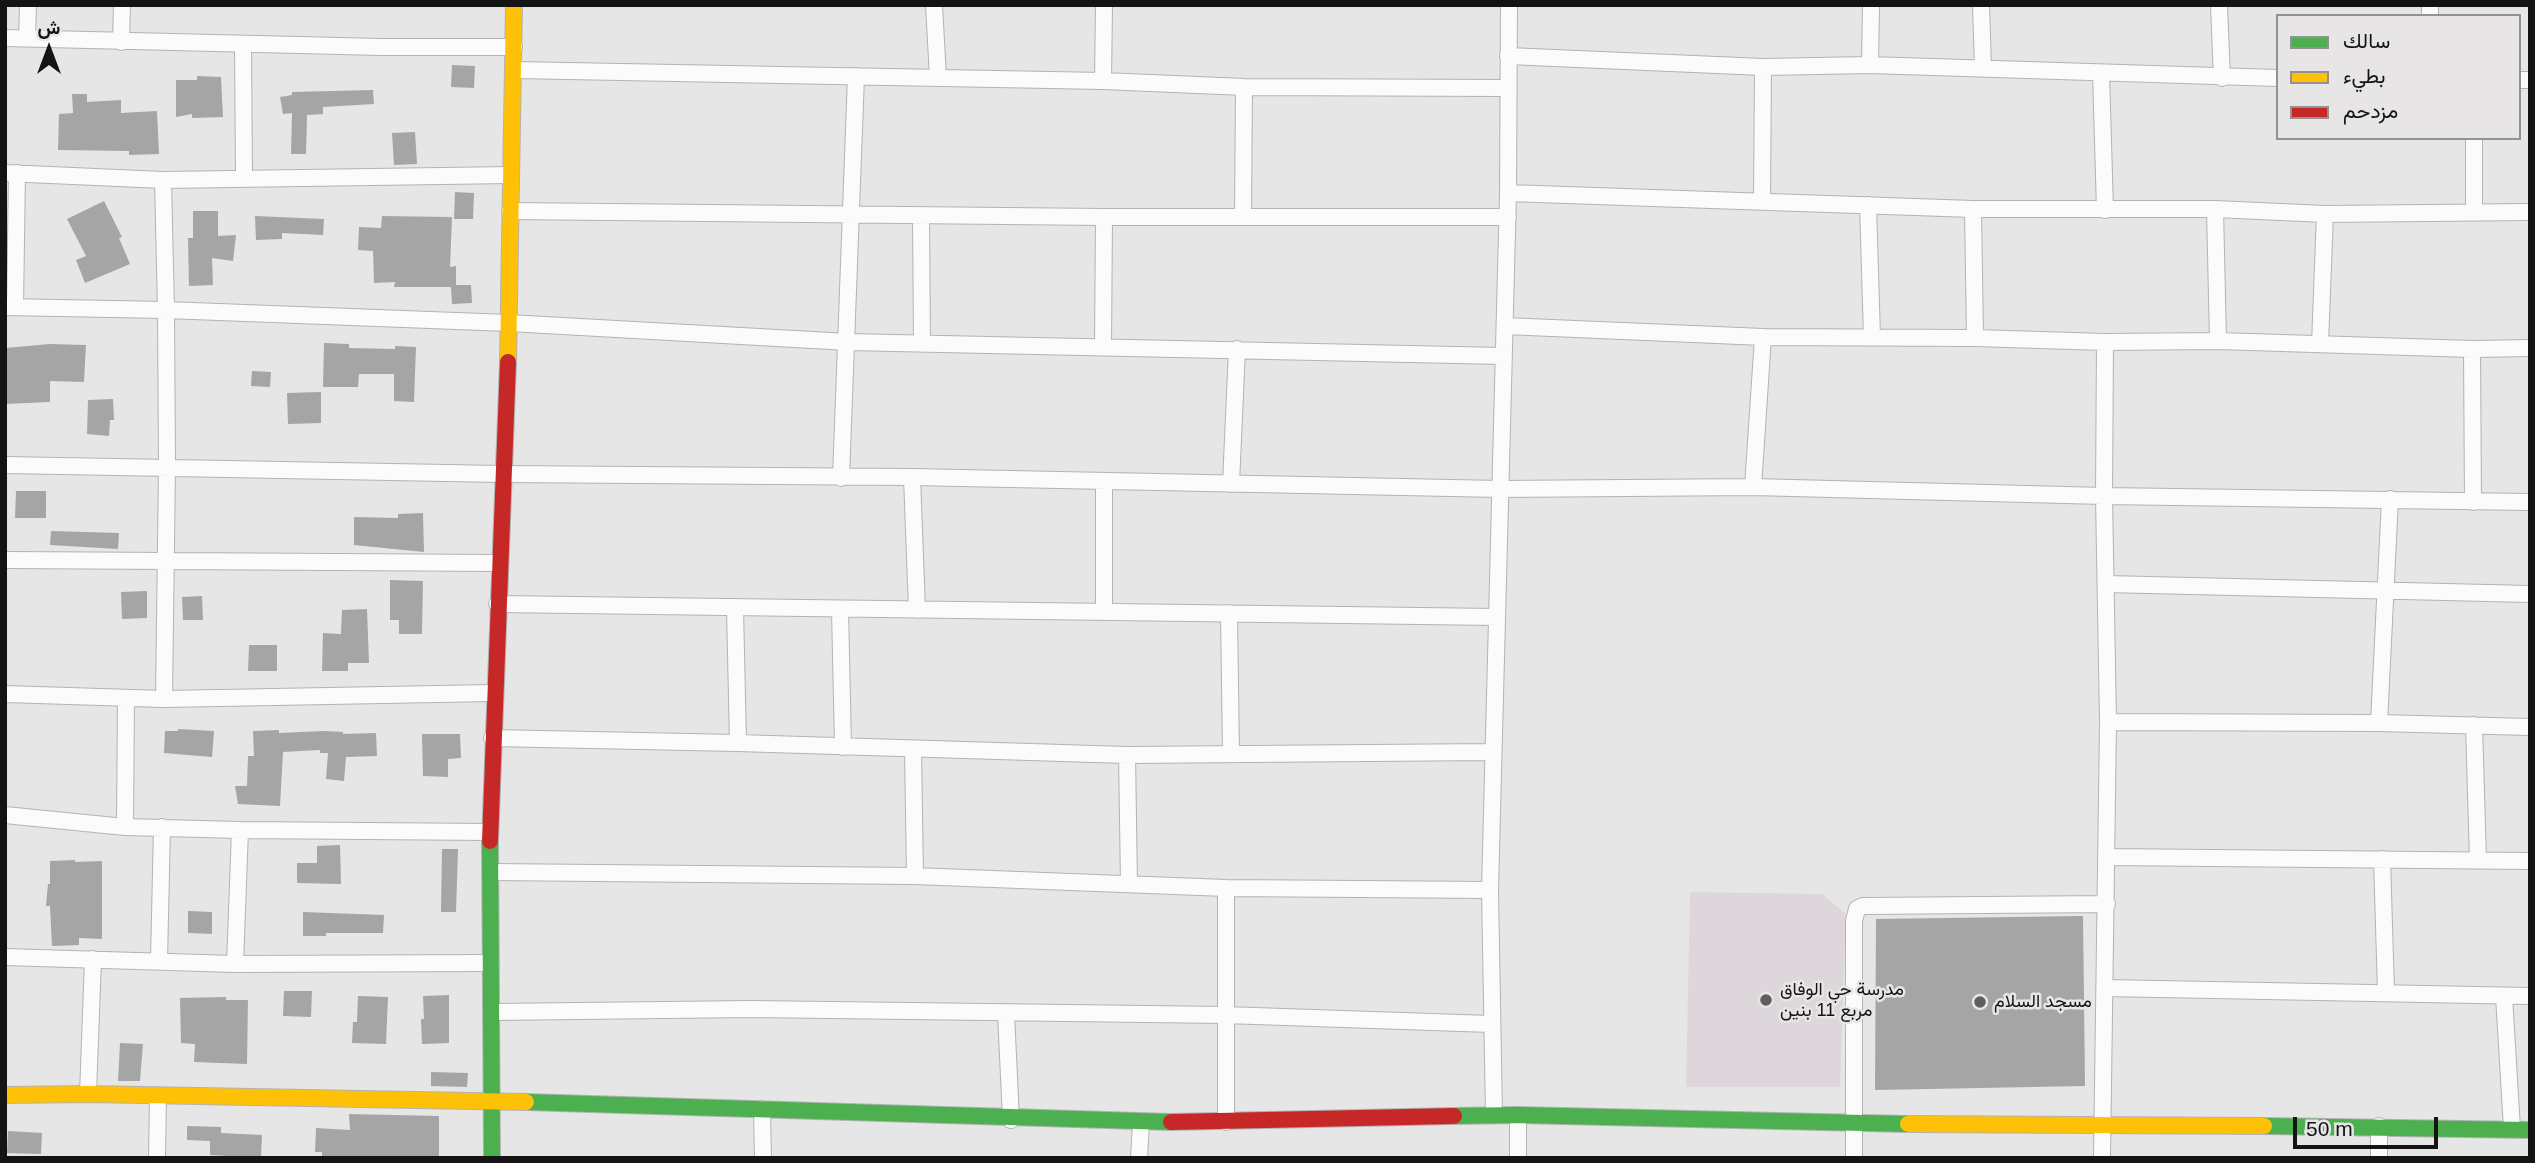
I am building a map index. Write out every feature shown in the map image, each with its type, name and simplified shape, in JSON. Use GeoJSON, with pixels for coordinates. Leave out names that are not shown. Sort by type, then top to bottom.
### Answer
{"type":"FeatureCollection","features":[{"type":"Feature","properties":{"kind":"street"},"geometry":{"type":"LineString","coordinates":[[27,38],[28,5]]}},
{"type":"Feature","properties":{"kind":"street"},"geometry":{"type":"LineString","coordinates":[[121,42],[122,5]]}},
{"type":"Feature","properties":{"kind":"street"},"geometry":{"type":"LineString","coordinates":[[492,1158],[490,831],[493,693],[509,323],[514,5]]}},
{"type":"Feature","properties":{"kind":"street"},"geometry":{"type":"LineString","coordinates":[[934,5],[938,78]]}},
{"type":"Feature","properties":{"kind":"street"},"geometry":{"type":"LineString","coordinates":[[1103,81],[1104,5]]}},
{"type":"Feature","properties":{"kind":"street"},"geometry":{"type":"LineString","coordinates":[[1494,1115],[1490,890],[1508,217],[1509,5]]}},
{"type":"Feature","properties":{"kind":"street"},"geometry":{"type":"LineString","coordinates":[[1870,65],[1871,5]]}},
{"type":"Feature","properties":{"kind":"street"},"geometry":{"type":"LineString","coordinates":[[1981,5],[1983,68]]}},
{"type":"Feature","properties":{"kind":"street"},"geometry":{"type":"LineString","coordinates":[[2219,5],[2222,78]]}},
{"type":"Feature","properties":{"kind":"street"},"geometry":{"type":"LineString","coordinates":[[5,38],[514,47]]}},
{"type":"Feature","properties":{"kind":"street"},"geometry":{"type":"LineString","coordinates":[[243,44],[244,178]]}},
{"type":"Feature","properties":{"kind":"street"},"geometry":{"type":"LineString","coordinates":[[1508,56],[1763,67],[1870,65],[2276,78]]}},
{"type":"Feature","properties":{"kind":"street"},"geometry":{"type":"LineString","coordinates":[[1762,201],[1763,67]]}},
{"type":"Feature","properties":{"kind":"street"},"geometry":{"type":"LineString","coordinates":[[514,70],[1103,81],[1244,87],[1507,89]]}},
{"type":"Feature","properties":{"kind":"street"},"geometry":{"type":"LineString","coordinates":[[2101,73],[2105,210]]}},
{"type":"Feature","properties":{"kind":"street"},"geometry":{"type":"LineString","coordinates":[[841,478],[856,76]]}},
{"type":"Feature","properties":{"kind":"street"},"geometry":{"type":"LineString","coordinates":[[1243,216],[1244,87]]}},
{"type":"Feature","properties":{"kind":"street"},"geometry":{"type":"LineString","coordinates":[[2473,211],[2474,140]]}},
{"type":"Feature","properties":{"kind":"street"},"geometry":{"type":"LineString","coordinates":[[511,175],[163,180],[11,173],[10,307],[509,323],[848,342],[1503,356]]}},
{"type":"Feature","properties":{"kind":"street"},"geometry":{"type":"LineString","coordinates":[[163,180],[167,467],[164,699]]}},
{"type":"Feature","properties":{"kind":"street"},"geometry":{"type":"LineString","coordinates":[[1508,193],[1973,209],[2215,209],[2325,214],[2530,212]]}},
{"type":"Feature","properties":{"kind":"street"},"geometry":{"type":"LineString","coordinates":[[1868,205],[1872,337]]}},
{"type":"Feature","properties":{"kind":"street"},"geometry":{"type":"LineString","coordinates":[[1973,209],[1975,338]]}},
{"type":"Feature","properties":{"kind":"street"},"geometry":{"type":"LineString","coordinates":[[2215,209],[2217,341]]}},
{"type":"Feature","properties":{"kind":"street"},"geometry":{"type":"LineString","coordinates":[[510,211],[1104,217],[1508,217]]}},
{"type":"Feature","properties":{"kind":"street"},"geometry":{"type":"LineString","coordinates":[[2320,344],[2325,214]]}},
{"type":"Feature","properties":{"kind":"street"},"geometry":{"type":"LineString","coordinates":[[922,215],[922,344]]}},
{"type":"Feature","properties":{"kind":"street"},"geometry":{"type":"LineString","coordinates":[[1103,346],[1104,217]]}},
{"type":"Feature","properties":{"kind":"street"},"geometry":{"type":"LineString","coordinates":[[1505,326],[1763,337],[2217,341],[2472,349],[2530,348]]}},
{"type":"Feature","properties":{"kind":"street"},"geometry":{"type":"LineString","coordinates":[[1753,487],[1763,337]]}},
{"type":"Feature","properties":{"kind":"street"},"geometry":{"type":"LineString","coordinates":[[2102,1158],[2108,722],[2104,496],[2105,342]]}},
{"type":"Feature","properties":{"kind":"street"},"geometry":{"type":"LineString","coordinates":[[1231,484],[1237,349]]}},
{"type":"Feature","properties":{"kind":"street"},"geometry":{"type":"LineString","coordinates":[[2472,349],[2473,502]]}},
{"type":"Feature","properties":{"kind":"street"},"geometry":{"type":"LineString","coordinates":[[5,465],[502,474],[912,477],[1500,489],[1753,487],[2104,496],[2530,502]]}},
{"type":"Feature","properties":{"kind":"street"},"geometry":{"type":"LineString","coordinates":[[912,477],[918,610]]}},
{"type":"Feature","properties":{"kind":"street"},"geometry":{"type":"LineString","coordinates":[[1104,482],[1104,611]]}},
{"type":"Feature","properties":{"kind":"street"},"geometry":{"type":"LineString","coordinates":[[2379,723],[2390,499]]}},
{"type":"Feature","properties":{"kind":"street"},"geometry":{"type":"LineString","coordinates":[[5,560],[500,563]]}},
{"type":"Feature","properties":{"kind":"street"},"geometry":{"type":"LineString","coordinates":[[2106,584],[2530,594]]}},
{"type":"Feature","properties":{"kind":"street"},"geometry":{"type":"LineString","coordinates":[[497,604],[1497,617]]}},
{"type":"Feature","properties":{"kind":"street"},"geometry":{"type":"LineString","coordinates":[[735,608],[737,743]]}},
{"type":"Feature","properties":{"kind":"street"},"geometry":{"type":"LineString","coordinates":[[840,609],[844,747]]}},
{"type":"Feature","properties":{"kind":"street"},"geometry":{"type":"LineString","coordinates":[[1229,613],[1231,754]]}},
{"type":"Feature","properties":{"kind":"street"},"geometry":{"type":"LineString","coordinates":[[5,694],[164,699],[493,693]]}},
{"type":"Feature","properties":{"kind":"street"},"geometry":{"type":"LineString","coordinates":[[125,827],[126,698]]}},
{"type":"Feature","properties":{"kind":"street"},"geometry":{"type":"LineString","coordinates":[[2108,722],[2379,723],[2530,727]]}},
{"type":"Feature","properties":{"kind":"street"},"geometry":{"type":"LineString","coordinates":[[2474,725],[2478,860]]}},
{"type":"Feature","properties":{"kind":"street"},"geometry":{"type":"LineString","coordinates":[[492,738],[1127,755],[1492,752]]}},
{"type":"Feature","properties":{"kind":"street"},"geometry":{"type":"LineString","coordinates":[[913,749],[915,876]]}},
{"type":"Feature","properties":{"kind":"street"},"geometry":{"type":"LineString","coordinates":[[1127,755],[1129,884]]}},
{"type":"Feature","properties":{"kind":"street"},"geometry":{"type":"LineString","coordinates":[[5,815],[125,827],[490,831]]}},
{"type":"Feature","properties":{"kind":"street"},"geometry":{"type":"LineString","coordinates":[[159,961],[162,827]]}},
{"type":"Feature","properties":{"kind":"street"},"geometry":{"type":"LineString","coordinates":[[235,964],[240,830]]}},
{"type":"Feature","properties":{"kind":"street"},"geometry":{"type":"LineString","coordinates":[[2107,857],[2530,861]]}},
{"type":"Feature","properties":{"kind":"street"},"geometry":{"type":"LineString","coordinates":[[2382,859],[2386,992]]}},
{"type":"Feature","properties":{"kind":"street"},"geometry":{"type":"LineString","coordinates":[[491,872],[915,876],[1226,888],[1490,890]]}},
{"type":"Feature","properties":{"kind":"street"},"geometry":{"type":"LineString","coordinates":[[1226,888],[1226,1122]]}},
{"type":"Feature","properties":{"kind":"street"},"geometry":{"type":"LineString","coordinates":[[1854,1158],[1854,921],[1857,909],[1863,906],[2107,904]]}},
{"type":"Feature","properties":{"kind":"street"},"geometry":{"type":"LineString","coordinates":[[5,957],[235,964],[491,963]]}},
{"type":"Feature","properties":{"kind":"street"},"geometry":{"type":"LineString","coordinates":[[88,1094],[93,959]]}},
{"type":"Feature","properties":{"kind":"street"},"geometry":{"type":"LineString","coordinates":[[2106,988],[2530,996]]}},
{"type":"Feature","properties":{"kind":"street"},"geometry":{"type":"LineString","coordinates":[[2504,996],[2512,1129]]}},
{"type":"Feature","properties":{"kind":"street"},"geometry":{"type":"LineString","coordinates":[[492,1012],[751,1009],[1225,1015],[1491,1024]]}},
{"type":"Feature","properties":{"kind":"street"},"geometry":{"type":"LineString","coordinates":[[1006,1013],[1011,1120]]}},
{"type":"Feature","properties":{"kind":"street"},"geometry":{"type":"LineString","coordinates":[[5,1095],[493,1101],[1141,1123],[1518,1115],[1853,1124],[2530,1129]]}},
{"type":"Feature","properties":{"kind":"street"},"geometry":{"type":"LineString","coordinates":[[157,1158],[158,1096]]}},
{"type":"Feature","properties":{"kind":"street"},"geometry":{"type":"LineString","coordinates":[[762,1109],[763,1158]]}},
{"type":"Feature","properties":{"kind":"street"},"geometry":{"type":"LineString","coordinates":[[1518,1115],[1518,1158]]}},
{"type":"Feature","properties":{"kind":"street"},"geometry":{"type":"LineString","coordinates":[[1139,1158],[1141,1123]]}},
{"type":"Feature","properties":{"kind":"street"},"geometry":{"type":"LineString","coordinates":[[2379,1126],[2379,1158]]}},
{"type":"Feature","properties":{"kind":"shaded area","name":"مدرسة حي الوفاق مربع 11 بنين"},"geometry":{"type":"Polygon","coordinates":[[[1690,892],[1822,894],[1846,914],[1840,1087],[1686,1087],[1690,892]]]}},
{"type":"Feature","properties":{"kind":"building"},"geometry":{"type":"Polygon","coordinates":[[[452,65],[475,66],[474,88],[451,87],[452,65]]]}},
{"type":"Feature","properties":{"kind":"building"},"geometry":{"type":"Polygon","coordinates":[[[197,76],[221,77],[223,117],[192,118],[192,114],[176,117],[176,80],[197,80],[197,76]]]}},
{"type":"Feature","properties":{"kind":"building"},"geometry":{"type":"Polygon","coordinates":[[[373,90],[374,104],[323,107],[323,114],[307,115],[306,154],[291,154],[292,113],[283,114],[280,97],[292,95],[292,92],[373,90]]]}},
{"type":"Feature","properties":{"kind":"building"},"geometry":{"type":"Polygon","coordinates":[[[72,94],[87,94],[87,102],[121,100],[121,113],[157,111],[159,154],[129,155],[129,151],[58,150],[59,114],[73,113],[72,94]]]}},
{"type":"Feature","properties":{"kind":"building"},"geometry":{"type":"Polygon","coordinates":[[[415,132],[417,164],[394,165],[392,133],[415,132]]]}},
{"type":"Feature","properties":{"kind":"building"},"geometry":{"type":"Polygon","coordinates":[[[455,192],[474,193],[473,219],[454,219],[455,192]]]}},
{"type":"Feature","properties":{"kind":"building"},"geometry":{"type":"Polygon","coordinates":[[[104,201],[122,237],[119,238],[130,264],[85,283],[76,260],[86,256],[67,219],[104,201]]]}},
{"type":"Feature","properties":{"kind":"building"},"geometry":{"type":"Polygon","coordinates":[[[193,211],[218,211],[218,236],[236,235],[233,261],[212,258],[213,285],[189,286],[188,238],[193,238],[193,211]]]}},
{"type":"Feature","properties":{"kind":"building"},"geometry":{"type":"Polygon","coordinates":[[[255,216],[324,219],[323,235],[282,233],[282,239],[256,240],[255,216]]]}},
{"type":"Feature","properties":{"kind":"building"},"geometry":{"type":"Polygon","coordinates":[[[382,216],[452,217],[450,267],[456,266],[456,285],[471,285],[472,303],[452,304],[451,287],[394,287],[395,282],[374,283],[373,251],[358,250],[359,227],[381,228],[382,216]]]}},
{"type":"Feature","properties":{"kind":"building"},"geometry":{"type":"Polygon","coordinates":[[[324,343],[349,344],[349,348],[416,347],[414,402],[394,401],[394,374],[359,374],[358,387],[323,387],[324,343]]]}},
{"type":"Feature","properties":{"kind":"building"},"geometry":{"type":"Polygon","coordinates":[[[50,344],[86,345],[84,382],[50,381],[50,402],[5,404],[5,348],[50,344]]]}},
{"type":"Feature","properties":{"kind":"building"},"geometry":{"type":"Polygon","coordinates":[[[252,371],[271,372],[270,387],[251,386],[252,371]]]}},
{"type":"Feature","properties":{"kind":"building"},"geometry":{"type":"Polygon","coordinates":[[[321,392],[321,423],[288,424],[287,393],[321,392]]]}},
{"type":"Feature","properties":{"kind":"building"},"geometry":{"type":"Polygon","coordinates":[[[113,399],[114,420],[110,420],[109,436],[87,434],[88,400],[113,399]]]}},
{"type":"Feature","properties":{"kind":"building"},"geometry":{"type":"Polygon","coordinates":[[[16,491],[46,491],[46,518],[15,518],[16,491]]]}},
{"type":"Feature","properties":{"kind":"building"},"geometry":{"type":"Polygon","coordinates":[[[423,513],[424,552],[354,545],[354,517],[398,518],[398,514],[423,513]]]}},
{"type":"Feature","properties":{"kind":"building"},"geometry":{"type":"Polygon","coordinates":[[[51,531],[119,533],[118,549],[50,545],[51,531]]]}},
{"type":"Feature","properties":{"kind":"building"},"geometry":{"type":"Polygon","coordinates":[[[390,580],[423,581],[422,634],[399,634],[399,620],[390,620],[390,580]]]}},
{"type":"Feature","properties":{"kind":"building"},"geometry":{"type":"Polygon","coordinates":[[[147,591],[147,618],[122,619],[121,592],[147,591]]]}},
{"type":"Feature","properties":{"kind":"building"},"geometry":{"type":"Polygon","coordinates":[[[202,596],[203,620],[183,620],[182,597],[202,596]]]}},
{"type":"Feature","properties":{"kind":"building"},"geometry":{"type":"Polygon","coordinates":[[[367,609],[369,663],[348,663],[348,671],[322,671],[323,633],[341,634],[342,610],[367,609]]]}},
{"type":"Feature","properties":{"kind":"building"},"geometry":{"type":"Polygon","coordinates":[[[249,645],[277,645],[277,671],[248,671],[249,645]]]}},
{"type":"Feature","properties":{"kind":"building"},"geometry":{"type":"Polygon","coordinates":[[[279,730],[279,733],[376,733],[377,756],[346,757],[344,781],[326,779],[328,753],[320,753],[320,750],[283,752],[280,806],[238,804],[235,786],[247,786],[248,756],[254,756],[253,731],[279,730]]]}},
{"type":"Feature","properties":{"kind":"building"},"geometry":{"type":"Polygon","coordinates":[[[165,731],[214,731],[212,757],[164,753],[165,731]]]}},
{"type":"Feature","properties":{"kind":"building"},"geometry":{"type":"Polygon","coordinates":[[[422,734],[460,734],[461,758],[448,759],[448,777],[423,776],[422,734]]]}},
{"type":"Feature","properties":{"kind":"building"},"geometry":{"type":"Polygon","coordinates":[[[340,845],[341,884],[297,883],[297,863],[317,863],[317,846],[340,845]]]}},
{"type":"Feature","properties":{"kind":"building"},"geometry":{"type":"Polygon","coordinates":[[[442,849],[458,849],[456,912],[441,912],[442,849]]]}},
{"type":"Feature","properties":{"kind":"building"},"geometry":{"type":"Polygon","coordinates":[[[50,861],[102,861],[102,939],[79,938],[79,945],[52,946],[50,906],[46,906],[50,861]]]}},
{"type":"Feature","properties":{"kind":"building"},"geometry":{"type":"Polygon","coordinates":[[[188,911],[212,912],[212,934],[188,933],[188,911]]]}},
{"type":"Feature","properties":{"kind":"building"},"geometry":{"type":"Polygon","coordinates":[[[303,912],[384,915],[383,933],[326,933],[326,936],[303,936],[303,912]]]}},
{"type":"Feature","properties":{"kind":"building","name":"مسجد السلام"},"geometry":{"type":"Polygon","coordinates":[[[2083,916],[2085,1086],[1875,1090],[1876,919],[2083,916]]]}},
{"type":"Feature","properties":{"kind":"building"},"geometry":{"type":"Polygon","coordinates":[[[284,991],[312,991],[311,1017],[283,1016],[284,991]]]}},
{"type":"Feature","properties":{"kind":"building"},"geometry":{"type":"Polygon","coordinates":[[[449,995],[449,1043],[422,1044],[423,996],[449,995]]]}},
{"type":"Feature","properties":{"kind":"building"},"geometry":{"type":"Polygon","coordinates":[[[358,996],[388,997],[386,1044],[352,1043],[353,1022],[357,1022],[358,996]]]}},
{"type":"Feature","properties":{"kind":"building"},"geometry":{"type":"Polygon","coordinates":[[[226,997],[226,1000],[248,1000],[247,1064],[194,1062],[195,1044],[181,1043],[180,998],[226,997]]]}},
{"type":"Feature","properties":{"kind":"building"},"geometry":{"type":"Polygon","coordinates":[[[120,1043],[143,1044],[140,1081],[118,1081],[120,1043]]]}},
{"type":"Feature","properties":{"kind":"building"},"geometry":{"type":"Polygon","coordinates":[[[431,1072],[468,1073],[467,1087],[431,1086],[431,1072]]]}},
{"type":"Feature","properties":{"kind":"building"},"geometry":{"type":"Polygon","coordinates":[[[349,1114],[439,1116],[439,1158],[322,1158],[322,1152],[315,1152],[316,1128],[350,1130],[349,1114]]]}},
{"type":"Feature","properties":{"kind":"building"},"geometry":{"type":"Polygon","coordinates":[[[187,1126],[221,1127],[221,1133],[262,1135],[261,1158],[210,1155],[210,1141],[187,1140],[187,1126]]]}},
{"type":"Feature","properties":{"kind":"building"},"geometry":{"type":"Polygon","coordinates":[[[8,1131],[42,1133],[41,1154],[7,1153],[8,1131]]]}},
{"type":"Feature","properties":{"kind":"traffic: fast"},"geometry":{"type":"LineString","coordinates":[[490,841],[492,1158]]}},
{"type":"Feature","properties":{"kind":"traffic: fast"},"geometry":{"type":"LineString","coordinates":[[526,1102],[1171,1122]]}},
{"type":"Feature","properties":{"kind":"traffic: fast"},"geometry":{"type":"LineString","coordinates":[[1454,1116],[1518,1115],[1908,1124]]}},
{"type":"Feature","properties":{"kind":"traffic: fast"},"geometry":{"type":"LineString","coordinates":[[2264,1126],[2530,1130]]}},
{"type":"Feature","properties":{"kind":"traffic: slow"},"geometry":{"type":"LineString","coordinates":[[508,362],[514,5]]}},
{"type":"Feature","properties":{"kind":"traffic: slow"},"geometry":{"type":"LineString","coordinates":[[5,1095],[88,1094],[526,1102]]}},
{"type":"Feature","properties":{"kind":"traffic: slow"},"geometry":{"type":"LineString","coordinates":[[1908,1124],[2264,1126]]}},
{"type":"Feature","properties":{"kind":"traffic: jam"},"geometry":{"type":"LineString","coordinates":[[490,841],[508,362]]}},
{"type":"Feature","properties":{"kind":"traffic: jam"},"geometry":{"type":"LineString","coordinates":[[1171,1122],[1454,1116]]}},
{"type":"Feature","properties":{"kind":"place","name":"مدرسة حي الوفاق مربع 11 بنين"},"geometry":{"type":"Point","coordinates":[1766,1000]}},
{"type":"Feature","properties":{"kind":"place","name":"مسجد السلام"},"geometry":{"type":"Point","coordinates":[1980,1002]}}]}
